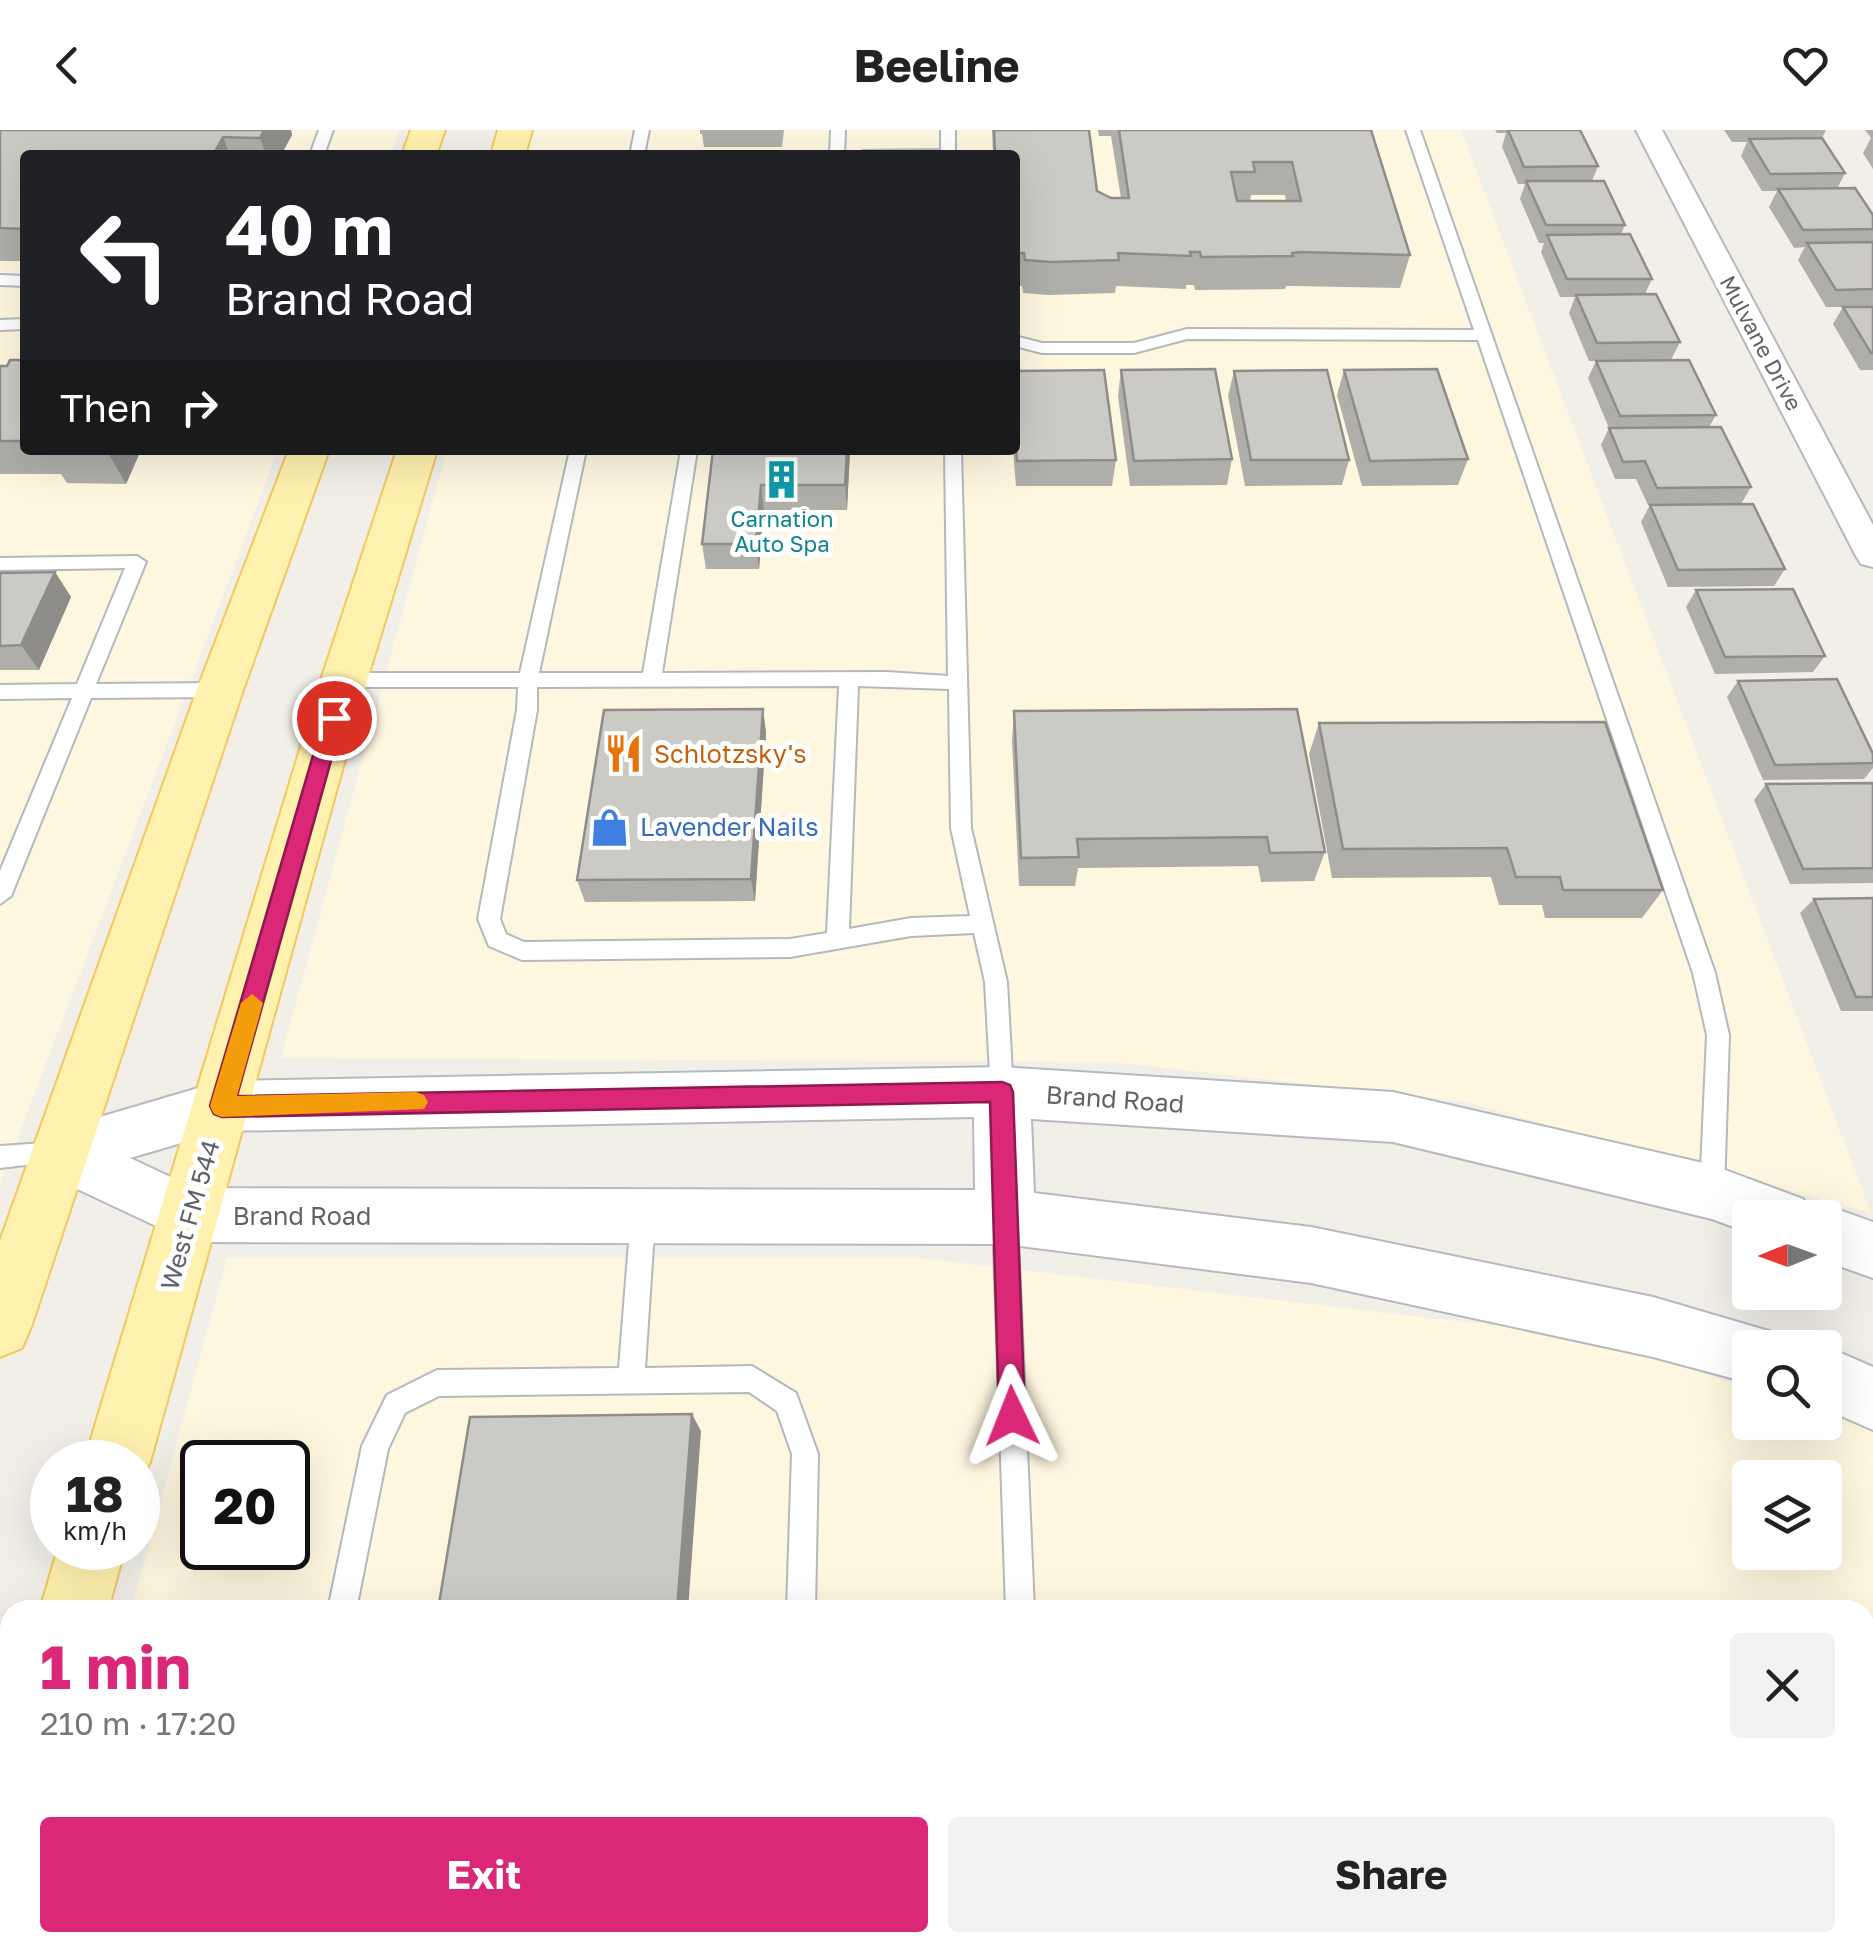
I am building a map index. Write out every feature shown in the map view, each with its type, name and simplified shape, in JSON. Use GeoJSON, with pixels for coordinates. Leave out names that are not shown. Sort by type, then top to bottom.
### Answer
{"type":"FeatureCollection","features":[{"type":"Feature","properties":{"kind":"main road"},"geometry":{"type":"LineString","coordinates":[[0,1327],[220,690],[307,455]]}},
{"type":"Feature","properties":{"kind":"main road","name":"West FM 544"},"geometry":{"type":"LineString","coordinates":[[124,1440],[344,680],[415,455]]}},
{"type":"Feature","properties":{"kind":"main road","name":"Brand Road"},"geometry":{"type":"LineString","coordinates":[[59,1154],[222,1106],[1002,1092],[1393,1117],[1734,1200]]}},
{"type":"Feature","properties":{"kind":"main road"},"geometry":{"type":"LineString","coordinates":[[1002,1092],[1005,1217]]}},
{"type":"Feature","properties":{"kind":"main road","name":"Brand Road"},"geometry":{"type":"LineString","coordinates":[[59,1154],[190,1216],[1005,1217],[1311,1255],[1652,1327],[1732,1348]]}},
{"type":"Feature","properties":{"kind":"main road"},"geometry":{"type":"LineString","coordinates":[[1842,1239],[1873,1250]]}},
{"type":"Feature","properties":{"kind":"main road"},"geometry":{"type":"LineString","coordinates":[[1842,1385],[1873,1399]]}},
{"type":"Feature","properties":{"kind":"main road"},"geometry":{"type":"LineString","coordinates":[[77,1600],[86,1570]]}},
{"type":"Feature","properties":{"kind":"street","name":"Mulvane Drive"},"geometry":{"type":"LineString","coordinates":[[1649,130],[1873,556]]}},
{"type":"Feature","properties":{"kind":"lane"},"geometry":{"type":"LineString","coordinates":[[1413,130],[1704,973],[1718,1035],[1712,1192]]}},
{"type":"Feature","properties":{"kind":"lane"},"geometry":{"type":"LineString","coordinates":[[1020,343],[1042,348],[1134,348],[1187,334],[1482,335]]}},
{"type":"Feature","properties":{"kind":"lane"},"geometry":{"type":"LineString","coordinates":[[577,455],[528,679],[527,710],[490,919],[497,940],[522,951],[790,948],[910,927],[984,924]]}},
{"type":"Feature","properties":{"kind":"lane"},"geometry":{"type":"LineString","coordinates":[[652,680],[688,455]]}},
{"type":"Feature","properties":{"kind":"lane"},"geometry":{"type":"LineString","coordinates":[[953,455],[960,828],[996,982],[1002,1092]]}},
{"type":"Feature","properties":{"kind":"lane"},"geometry":{"type":"LineString","coordinates":[[0,564],[136,562],[0,896]]}},
{"type":"Feature","properties":{"kind":"lane"},"geometry":{"type":"LineString","coordinates":[[344,680],[956,683]]}},
{"type":"Feature","properties":{"kind":"lane"},"geometry":{"type":"LineString","coordinates":[[838,937],[849,680]]}},
{"type":"Feature","properties":{"kind":"lane"},"geometry":{"type":"LineString","coordinates":[[0,692],[220,690]]}},
{"type":"Feature","properties":{"kind":"lane"},"geometry":{"type":"LineString","coordinates":[[0,1157],[59,1154]]}},
{"type":"Feature","properties":{"kind":"lane"},"geometry":{"type":"LineString","coordinates":[[631,1382],[642,1217]]}},
{"type":"Feature","properties":{"kind":"lane"},"geometry":{"type":"LineString","coordinates":[[1005,1217],[1020,1600]]}},
{"type":"Feature","properties":{"kind":"lane"},"geometry":{"type":"LineString","coordinates":[[344,1600],[375,1446],[396,1404],[437,1383],[752,1379],[788,1402],[806,1454],[802,1600]]}},
{"type":"Feature","properties":{"kind":"shaded area"},"geometry":{"type":"Polygon","coordinates":[[[0,130],[399,130],[392,150],[20,150],[20,455],[276,455],[0,1185],[0,130]]]}},
{"type":"Feature","properties":{"kind":"shaded area"},"geometry":{"type":"Polygon","coordinates":[[[534,130],[1461,130],[1871,1213],[1842,1205],[1842,1200],[1823,1200],[1461,1101],[1112,1062],[281,1058],[446,455],[1020,455],[1020,150],[528,150],[534,130]]]}},
{"type":"Feature","properties":{"kind":"shaded area"},"geometry":{"type":"Polygon","coordinates":[[[227,1258],[919,1258],[1593,1337],[1732,1383],[1732,1440],[1842,1440],[1842,1419],[1873,1429],[1873,1600],[134,1600],[142,1570],[160,1570],[160,1504],[227,1258]]]}},
{"type":"Feature","properties":{"kind":"building"},"geometry":{"type":"Polygon","coordinates":[[[0,130],[264,130],[260,138],[223,137],[216,150],[20,150],[20,229],[0,228],[0,130]]]}},
{"type":"Feature","properties":{"kind":"building"},"geometry":{"type":"Polygon","coordinates":[[[994,130],[1089,130],[1097,191],[1111,198],[1129,198],[1119,130],[1371,130],[1410,255],[1300,252],[1292,253],[1293,256],[1201,257],[1200,252],[1190,252],[1191,256],[1118,253],[1119,260],[1051,262],[1025,260],[1024,253],[1020,253],[1020,150],[995,150],[994,130]],[[1253,162],[1255,172],[1231,172],[1237,201],[1301,201],[1292,162],[1253,162]]]}},
{"type":"Feature","properties":{"kind":"building"},"geometry":{"type":"Polygon","coordinates":[[[1508,130],[1580,130],[1598,166],[1524,167],[1508,130]]]}},
{"type":"Feature","properties":{"kind":"building"},"geometry":{"type":"Polygon","coordinates":[[[1822,138],[1845,173],[1770,174],[1749,139],[1822,138]]]}},
{"type":"Feature","properties":{"kind":"building"},"geometry":{"type":"Polygon","coordinates":[[[1526,181],[1604,181],[1625,225],[1546,225],[1526,181]]]}},
{"type":"Feature","properties":{"kind":"building"},"geometry":{"type":"Polygon","coordinates":[[[1855,188],[1873,215],[1873,229],[1803,230],[1778,189],[1855,188]]]}},
{"type":"Feature","properties":{"kind":"building"},"geometry":{"type":"Polygon","coordinates":[[[1630,234],[1652,279],[1567,279],[1547,235],[1630,234]]]}},
{"type":"Feature","properties":{"kind":"building"},"geometry":{"type":"Polygon","coordinates":[[[1873,242],[1873,289],[1836,290],[1807,243],[1873,242]]]}},
{"type":"Feature","properties":{"kind":"building"},"geometry":{"type":"Polygon","coordinates":[[[1656,294],[1680,342],[1597,343],[1576,295],[1656,294]]]}},
{"type":"Feature","properties":{"kind":"building"},"geometry":{"type":"Polygon","coordinates":[[[1843,307],[1873,307],[1873,353],[1871,353],[1843,307]]]}},
{"type":"Feature","properties":{"kind":"building"},"geometry":{"type":"Polygon","coordinates":[[[10,360],[20,360],[20,441],[0,441],[0,366],[7,366],[10,360]]]}},
{"type":"Feature","properties":{"kind":"building"},"geometry":{"type":"Polygon","coordinates":[[[1689,360],[1716,415],[1620,416],[1596,361],[1689,360]]]}},
{"type":"Feature","properties":{"kind":"building"},"geometry":{"type":"Polygon","coordinates":[[[1215,369],[1232,459],[1134,461],[1121,370],[1215,369]]]}},
{"type":"Feature","properties":{"kind":"building"},"geometry":{"type":"Polygon","coordinates":[[[1437,369],[1468,459],[1370,461],[1344,370],[1437,369]]]}},
{"type":"Feature","properties":{"kind":"building"},"geometry":{"type":"Polygon","coordinates":[[[1104,370],[1116,460],[1017,461],[1020,371],[1104,370]]]}},
{"type":"Feature","properties":{"kind":"building"},"geometry":{"type":"Polygon","coordinates":[[[1327,370],[1349,460],[1251,460],[1234,371],[1327,370]]]}},
{"type":"Feature","properties":{"kind":"building"},"geometry":{"type":"Polygon","coordinates":[[[1721,427],[1751,487],[1657,488],[1645,461],[1623,462],[1609,428],[1721,427]]]}},
{"type":"Feature","properties":{"kind":"building"},"geometry":{"type":"Polygon","coordinates":[[[712,455],[847,455],[845,485],[761,485],[756,544],[702,544],[712,455]]]}},
{"type":"Feature","properties":{"kind":"building"},"geometry":{"type":"Polygon","coordinates":[[[1753,504],[1785,569],[1678,570],[1650,505],[1753,504]]]}},
{"type":"Feature","properties":{"kind":"building"},"geometry":{"type":"Polygon","coordinates":[[[55,572],[21,645],[0,646],[0,573],[55,572]]]}},
{"type":"Feature","properties":{"kind":"building"},"geometry":{"type":"Polygon","coordinates":[[[1793,589],[1825,656],[1725,657],[1696,590],[1793,589]]]}},
{"type":"Feature","properties":{"kind":"building"},"geometry":{"type":"Polygon","coordinates":[[[1837,679],[1873,754],[1873,763],[1775,765],[1738,681],[1837,679]]]}},
{"type":"Feature","properties":{"kind":"building"},"geometry":{"type":"Polygon","coordinates":[[[763,709],[751,879],[577,880],[604,710],[763,709]]]}},
{"type":"Feature","properties":{"kind":"building"},"geometry":{"type":"Polygon","coordinates":[[[1297,709],[1325,852],[1270,853],[1267,837],[1077,839],[1079,857],[1021,858],[1014,711],[1297,709]]]}},
{"type":"Feature","properties":{"kind":"building"},"geometry":{"type":"Polygon","coordinates":[[[1605,722],[1663,890],[1563,890],[1560,877],[1516,877],[1507,848],[1343,849],[1319,723],[1605,722]]]}},
{"type":"Feature","properties":{"kind":"building"},"geometry":{"type":"Polygon","coordinates":[[[1873,783],[1873,868],[1803,869],[1766,784],[1873,783]]]}},
{"type":"Feature","properties":{"kind":"building"},"geometry":{"type":"Polygon","coordinates":[[[1873,898],[1873,997],[1856,997],[1814,899],[1873,898]]]}},
{"type":"Feature","properties":{"kind":"building"},"geometry":{"type":"Polygon","coordinates":[[[692,1414],[678,1600],[440,1600],[470,1417],[692,1414]]]}},
{"type":"Feature","properties":{"kind":"slow traffic"},"geometry":{"type":"LineString","coordinates":[[252,1003],[222,1106],[416,1102]]}},
{"type":"Feature","properties":{"kind":"place","name":"Carnation Auto Spa"},"geometry":{"type":"Point","coordinates":[782,480]}},
{"type":"Feature","properties":{"kind":"place","name":"Schlotzsky's"},"geometry":{"type":"Point","coordinates":[624,754]}},
{"type":"Feature","properties":{"kind":"place","name":"Lavender Nails"},"geometry":{"type":"Point","coordinates":[610,827]}},
{"type":"Feature","properties":{"kind":"route"},"geometry":{"type":"LineString","coordinates":[[334,718],[222,1106],[1002,1092],[1012,1416]]}}]}
